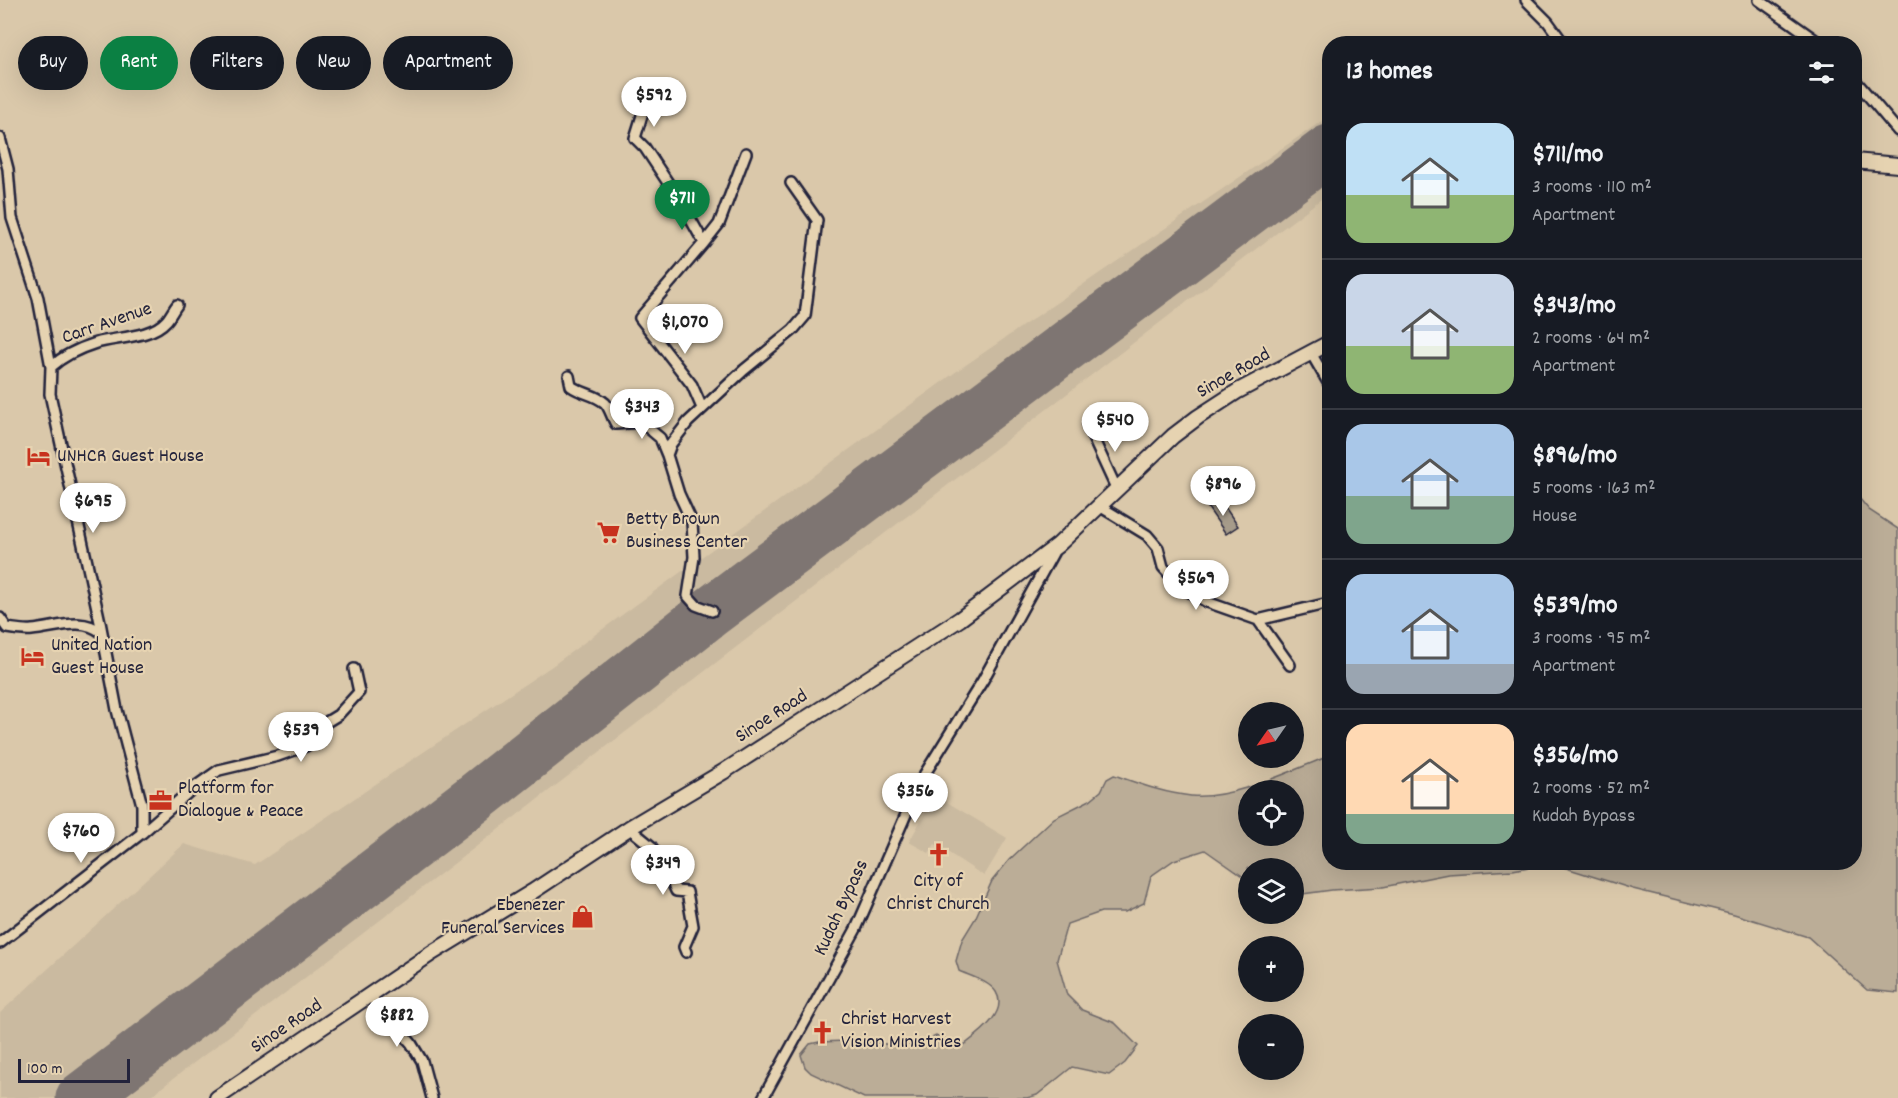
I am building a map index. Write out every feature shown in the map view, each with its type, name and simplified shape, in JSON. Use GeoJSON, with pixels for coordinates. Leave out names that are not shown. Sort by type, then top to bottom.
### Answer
{"type":"FeatureCollection","features":[{"type":"Feature","properties":{"kind":"highway"},"geometry":{"type":"LineString","coordinates":[[1862,161],[1898,165]]}},
{"type":"Feature","properties":{"kind":"highway","name":"Sinoe Road"},"geometry":{"type":"LineString","coordinates":[[217,1098],[369,995],[628,828],[714,778],[871,678],[986,600],[1058,545],[1101,507],[1173,436],[1197,417],[1238,391],[1322,347]]}},
{"type":"Feature","properties":{"kind":"street"},"geometry":{"type":"LineString","coordinates":[[1526,0],[1558,36]]}},
{"type":"Feature","properties":{"kind":"street"},"geometry":{"type":"LineString","coordinates":[[1759,0],[1810,36]]}},
{"type":"Feature","properties":{"kind":"street"},"geometry":{"type":"LineString","coordinates":[[1862,88],[1898,131]]}},
{"type":"Feature","properties":{"kind":"street"},"geometry":{"type":"LineString","coordinates":[[644,110],[635,138],[645,148],[682,204],[704,243]]}},
{"type":"Feature","properties":{"kind":"street"},"geometry":{"type":"LineString","coordinates":[[0,138],[8,169],[12,218],[38,298],[51,367]]}},
{"type":"Feature","properties":{"kind":"street"},"geometry":{"type":"LineString","coordinates":[[702,408],[692,385],[640,318],[720,224],[746,153]]}},
{"type":"Feature","properties":{"kind":"street"},"geometry":{"type":"LineString","coordinates":[[667,455],[671,444],[688,422],[793,330],[805,316],[817,220],[791,183]]}},
{"type":"Feature","properties":{"kind":"street","name":"Carr Avenue"},"geometry":{"type":"LineString","coordinates":[[142,833],[142,805],[117,710],[50,394],[51,367],[62,357],[96,343],[128,339],[136,334],[149,332],[165,322],[177,305]]}},
{"type":"Feature","properties":{"kind":"street"},"geometry":{"type":"LineString","coordinates":[[1311,353],[1322,372]]}},
{"type":"Feature","properties":{"kind":"street"},"geometry":{"type":"LineString","coordinates":[[569,376],[571,386],[579,392],[594,395],[607,405],[616,424],[641,422],[660,438],[679,494],[692,522],[694,557],[688,596],[696,605],[712,611]]}},
{"type":"Feature","properties":{"kind":"street"},"geometry":{"type":"LineString","coordinates":[[1088,427],[1117,490]]}},
{"type":"Feature","properties":{"kind":"street"},"geometry":{"type":"LineString","coordinates":[[1101,507],[1147,536],[1158,548],[1163,567],[1181,587],[1207,602],[1258,620],[1322,605]]}},
{"type":"Feature","properties":{"kind":"street","name":"Kudah Bypass"},"geometry":{"type":"LineString","coordinates":[[763,1098],[856,928],[921,780],[983,680],[1058,545]]}},
{"type":"Feature","properties":{"kind":"street"},"geometry":{"type":"LineString","coordinates":[[0,618],[7,628],[29,631],[67,624],[93,626],[102,633]]}},
{"type":"Feature","properties":{"kind":"street"},"geometry":{"type":"LineString","coordinates":[[1258,620],[1290,665]]}},
{"type":"Feature","properties":{"kind":"street"},"geometry":{"type":"LineString","coordinates":[[0,943],[142,833],[192,789],[219,770],[278,756],[306,746],[320,726],[338,715],[359,692],[354,669]]}},
{"type":"Feature","properties":{"kind":"street"},"geometry":{"type":"LineString","coordinates":[[628,828],[651,846],[667,871],[676,891],[687,892],[693,919],[691,932],[684,947],[686,952]]}},
{"type":"Feature","properties":{"kind":"street"},"geometry":{"type":"LineString","coordinates":[[369,995],[411,1044],[422,1061],[432,1098]]}},
{"type":"Feature","properties":{"kind":"shaded area"},"geometry":{"type":"Polygon","coordinates":[[[1322,121],[1322,198],[148,1098],[0,1098],[0,1013],[184,844],[255,865],[552,666],[957,371],[1322,121]]]}},
{"type":"Feature","properties":{"kind":"shaded area"},"geometry":{"type":"Polygon","coordinates":[[[1862,502],[1869,510],[1898,529],[1898,993],[1867,990],[1808,937],[1734,914],[1633,889],[1572,870],[1862,870],[1862,502]]]}},
{"type":"Feature","properties":{"kind":"shaded area"},"geometry":{"type":"Polygon","coordinates":[[[1322,759],[1322,870],[1513,870],[1448,874],[1383,887],[1304,894],[1304,858],[1238,858],[1238,873],[1205,850],[1174,860],[1151,876],[1144,903],[1125,912],[1101,912],[1067,924],[1057,960],[1067,995],[1082,1010],[1115,1023],[1138,1046],[1125,1063],[1109,1075],[1072,1067],[1037,1095],[1027,1098],[864,1098],[811,1073],[805,1067],[801,1055],[810,1044],[845,1041],[912,1046],[936,1036],[964,1045],[990,1023],[998,1008],[999,1000],[993,988],[959,971],[956,961],[962,940],[975,919],[992,881],[1009,860],[1054,818],[1090,800],[1101,791],[1107,779],[1114,775],[1152,788],[1191,796],[1224,794],[1238,790],[1238,846],[1304,846],[1304,780],[1269,780],[1304,768],[1304,766],[1322,759]]]}},
{"type":"Feature","properties":{"kind":"shaded area"},"geometry":{"type":"Polygon","coordinates":[[[935,795],[1007,838],[984,876],[935,844],[929,853],[909,842],[935,795]]]}},
{"type":"Feature","properties":{"kind":"building"},"geometry":{"type":"Polygon","coordinates":[[[1220,500],[1238,526],[1226,534],[1208,508],[1220,500]]]}},
{"type":"Feature","properties":{"kind":"runway"},"geometry":{"type":"LineString","coordinates":[[81,1098],[476,797],[712,611],[1322,155]]}},
{"type":"Feature","properties":{"kind":"place","name":"UNHCR Guest House"},"geometry":{"type":"Point","coordinates":[39,457]}},
{"type":"Feature","properties":{"kind":"place","name":"Betty Brown Business Center"},"geometry":{"type":"Point","coordinates":[608,532]}},
{"type":"Feature","properties":{"kind":"place","name":"United Nation Guest House"},"geometry":{"type":"Point","coordinates":[33,657]}},
{"type":"Feature","properties":{"kind":"place","name":"Platform for Dialogue & Peace"},"geometry":{"type":"Point","coordinates":[160,800]}},
{"type":"Feature","properties":{"kind":"place","name":"City of Christ Church"},"geometry":{"type":"Point","coordinates":[938,855]}},
{"type":"Feature","properties":{"kind":"place","name":"Ebenezer Funeral Services"},"geometry":{"type":"Point","coordinates":[583,917]}},
{"type":"Feature","properties":{"kind":"place","name":"Christ Harvest Vision Ministries"},"geometry":{"type":"Point","coordinates":[823,1032]}}]}
